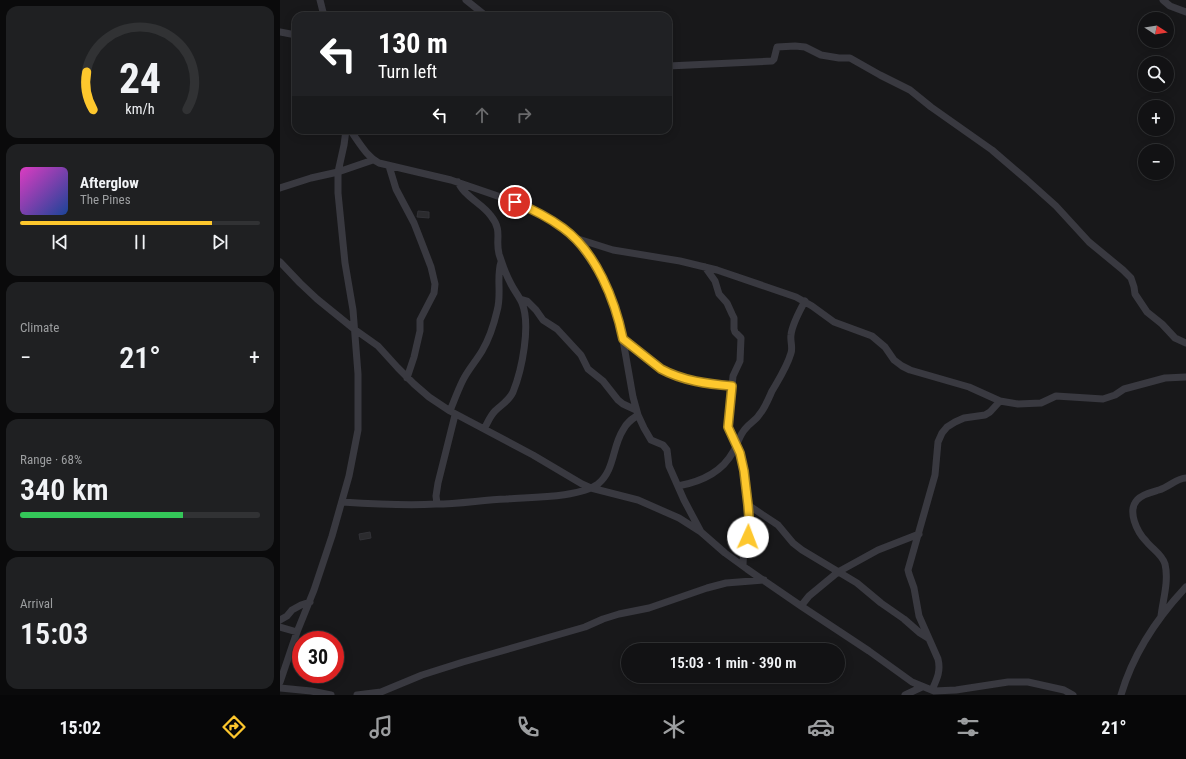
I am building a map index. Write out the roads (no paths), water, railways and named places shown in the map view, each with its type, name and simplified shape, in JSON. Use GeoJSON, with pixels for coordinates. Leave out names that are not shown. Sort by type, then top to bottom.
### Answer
{"type":"FeatureCollection","features":[{"type":"Feature","properties":{"kind":"street"},"geometry":{"type":"LineString","coordinates":[[320,0],[323,12]]}},
{"type":"Feature","properties":{"kind":"street"},"geometry":{"type":"LineString","coordinates":[[466,0],[481,12]]}},
{"type":"Feature","properties":{"kind":"street"},"geometry":{"type":"LineString","coordinates":[[1163,0],[1170,6],[1186,12]]}},
{"type":"Feature","properties":{"kind":"street"},"geometry":{"type":"LineString","coordinates":[[280,32],[292,34]]}},
{"type":"Feature","properties":{"kind":"street"},"geometry":{"type":"LineString","coordinates":[[672,66],[772,61],[774,59],[777,47],[794,46],[810,49],[820,55],[850,58],[880,76],[910,90],[992,150],[1056,206],[1089,242],[1120,267],[1130,278],[1135,294],[1147,312],[1162,324],[1175,338],[1186,344]]}},
{"type":"Feature","properties":{"kind":"street"},"geometry":{"type":"LineString","coordinates":[[297,631],[310,602],[342,502],[358,430],[358,374],[353,310],[345,263],[338,193],[338,172],[345,134]]}},
{"type":"Feature","properties":{"kind":"street"},"geometry":{"type":"LineString","coordinates":[[353,134],[366,153],[373,160],[390,166],[457,182],[515,202],[535,211],[559,225],[575,238],[591,259],[609,291],[620,323],[637,413],[651,440],[663,445],[667,450],[669,466],[701,532]]}},
{"type":"Feature","properties":{"kind":"street"},"geometry":{"type":"LineString","coordinates":[[280,188],[311,178],[338,172],[373,160]]}},
{"type":"Feature","properties":{"kind":"street"},"geometry":{"type":"LineString","coordinates":[[390,166],[396,189],[414,223],[431,267],[435,284],[434,293],[420,320],[420,331],[407,378]]}},
{"type":"Feature","properties":{"kind":"street"},"geometry":{"type":"LineString","coordinates":[[457,182],[467,194],[492,216],[498,227],[498,248],[502,262],[510,282],[525,311],[526,325],[524,344],[517,382],[510,398],[506,403],[494,411],[484,429]]}},
{"type":"Feature","properties":{"kind":"street"},"geometry":{"type":"LineString","coordinates":[[575,238],[613,250],[680,261],[705,267],[731,274],[796,297],[805,301],[834,322],[872,336],[884,347],[894,360],[906,368],[969,387],[1000,401],[1030,404],[1041,403],[1056,396],[1103,399],[1133,386],[1166,378],[1186,377]]}},
{"type":"Feature","properties":{"kind":"street"},"geometry":{"type":"LineString","coordinates":[[280,262],[300,283],[354,329],[378,346],[407,378],[429,398],[452,413],[538,458],[591,488],[638,500],[679,518],[701,532],[725,553],[801,606],[869,650],[912,682],[932,690],[956,690],[1008,682],[1028,682],[1064,690],[1073,695]]}},
{"type":"Feature","properties":{"kind":"street"},"geometry":{"type":"LineString","coordinates":[[437,504],[436,496],[438,483],[452,413],[463,379],[481,352],[491,331],[499,301],[499,273],[502,262]]}},
{"type":"Feature","properties":{"kind":"street"},"geometry":{"type":"LineString","coordinates":[[705,267],[714,281],[719,294],[727,303],[734,318],[735,332],[742,338],[740,360],[735,372],[732,386],[728,427],[740,453],[744,471],[748,505],[750,530],[744,545],[743,565]]}},
{"type":"Feature","properties":{"kind":"street"},"geometry":{"type":"LineString","coordinates":[[520,299],[527,302],[544,320],[558,329],[581,355],[588,369],[603,381],[618,400],[637,413]]}},
{"type":"Feature","properties":{"kind":"street"},"geometry":{"type":"LineString","coordinates":[[678,486],[690,484],[714,472],[734,451],[736,444],[745,428],[764,410],[792,352],[791,335],[799,312],[805,301]]}},
{"type":"Feature","properties":{"kind":"street"},"geometry":{"type":"LineString","coordinates":[[623,339],[666,372],[694,382],[732,386]]}},
{"type":"Feature","properties":{"kind":"street"},"geometry":{"type":"LineString","coordinates":[[932,690],[939,673],[940,666],[919,616],[914,588],[909,574],[910,563],[935,475],[938,442],[942,433],[955,422],[964,418],[985,415],[990,412],[1000,401]]}},
{"type":"Feature","properties":{"kind":"street"},"geometry":{"type":"LineString","coordinates":[[342,502],[437,504],[570,494],[591,488],[603,479],[609,470],[622,430],[637,413]]}},
{"type":"Feature","properties":{"kind":"street"},"geometry":{"type":"LineString","coordinates":[[1161,616],[1166,586],[1165,563],[1159,554],[1140,534],[1135,522],[1133,509],[1137,499],[1142,496],[1164,488],[1181,478],[1186,478]]}},
{"type":"Feature","properties":{"kind":"street"},"geometry":{"type":"LineString","coordinates":[[748,505],[778,525],[786,536],[797,546],[857,583],[928,638]]}},
{"type":"Feature","properties":{"kind":"street"},"geometry":{"type":"LineString","coordinates":[[801,606],[809,596],[838,572],[878,550],[918,534]]}},
{"type":"Feature","properties":{"kind":"street"},"geometry":{"type":"LineString","coordinates":[[358,695],[381,692],[463,662],[585,627],[619,614],[649,608],[707,588],[726,583],[764,580]]}},
{"type":"Feature","properties":{"kind":"street"},"geometry":{"type":"LineString","coordinates":[[1121,695],[1126,677],[1143,643],[1170,604],[1186,587]]}},
{"type":"Feature","properties":{"kind":"street"},"geometry":{"type":"LineString","coordinates":[[280,620],[287,616],[292,610],[310,602]]}},
{"type":"Feature","properties":{"kind":"street"},"geometry":{"type":"LineString","coordinates":[[280,627],[294,631]]}},
{"type":"Feature","properties":{"kind":"street"},"geometry":{"type":"LineString","coordinates":[[280,682],[292,647]]}},
{"type":"Feature","properties":{"kind":"street"},"geometry":{"type":"LineString","coordinates":[[905,695],[922,687]]}},
{"type":"Feature","properties":{"kind":"street"},"geometry":{"type":"LineString","coordinates":[[280,688],[311,691],[331,695]]}}]}
